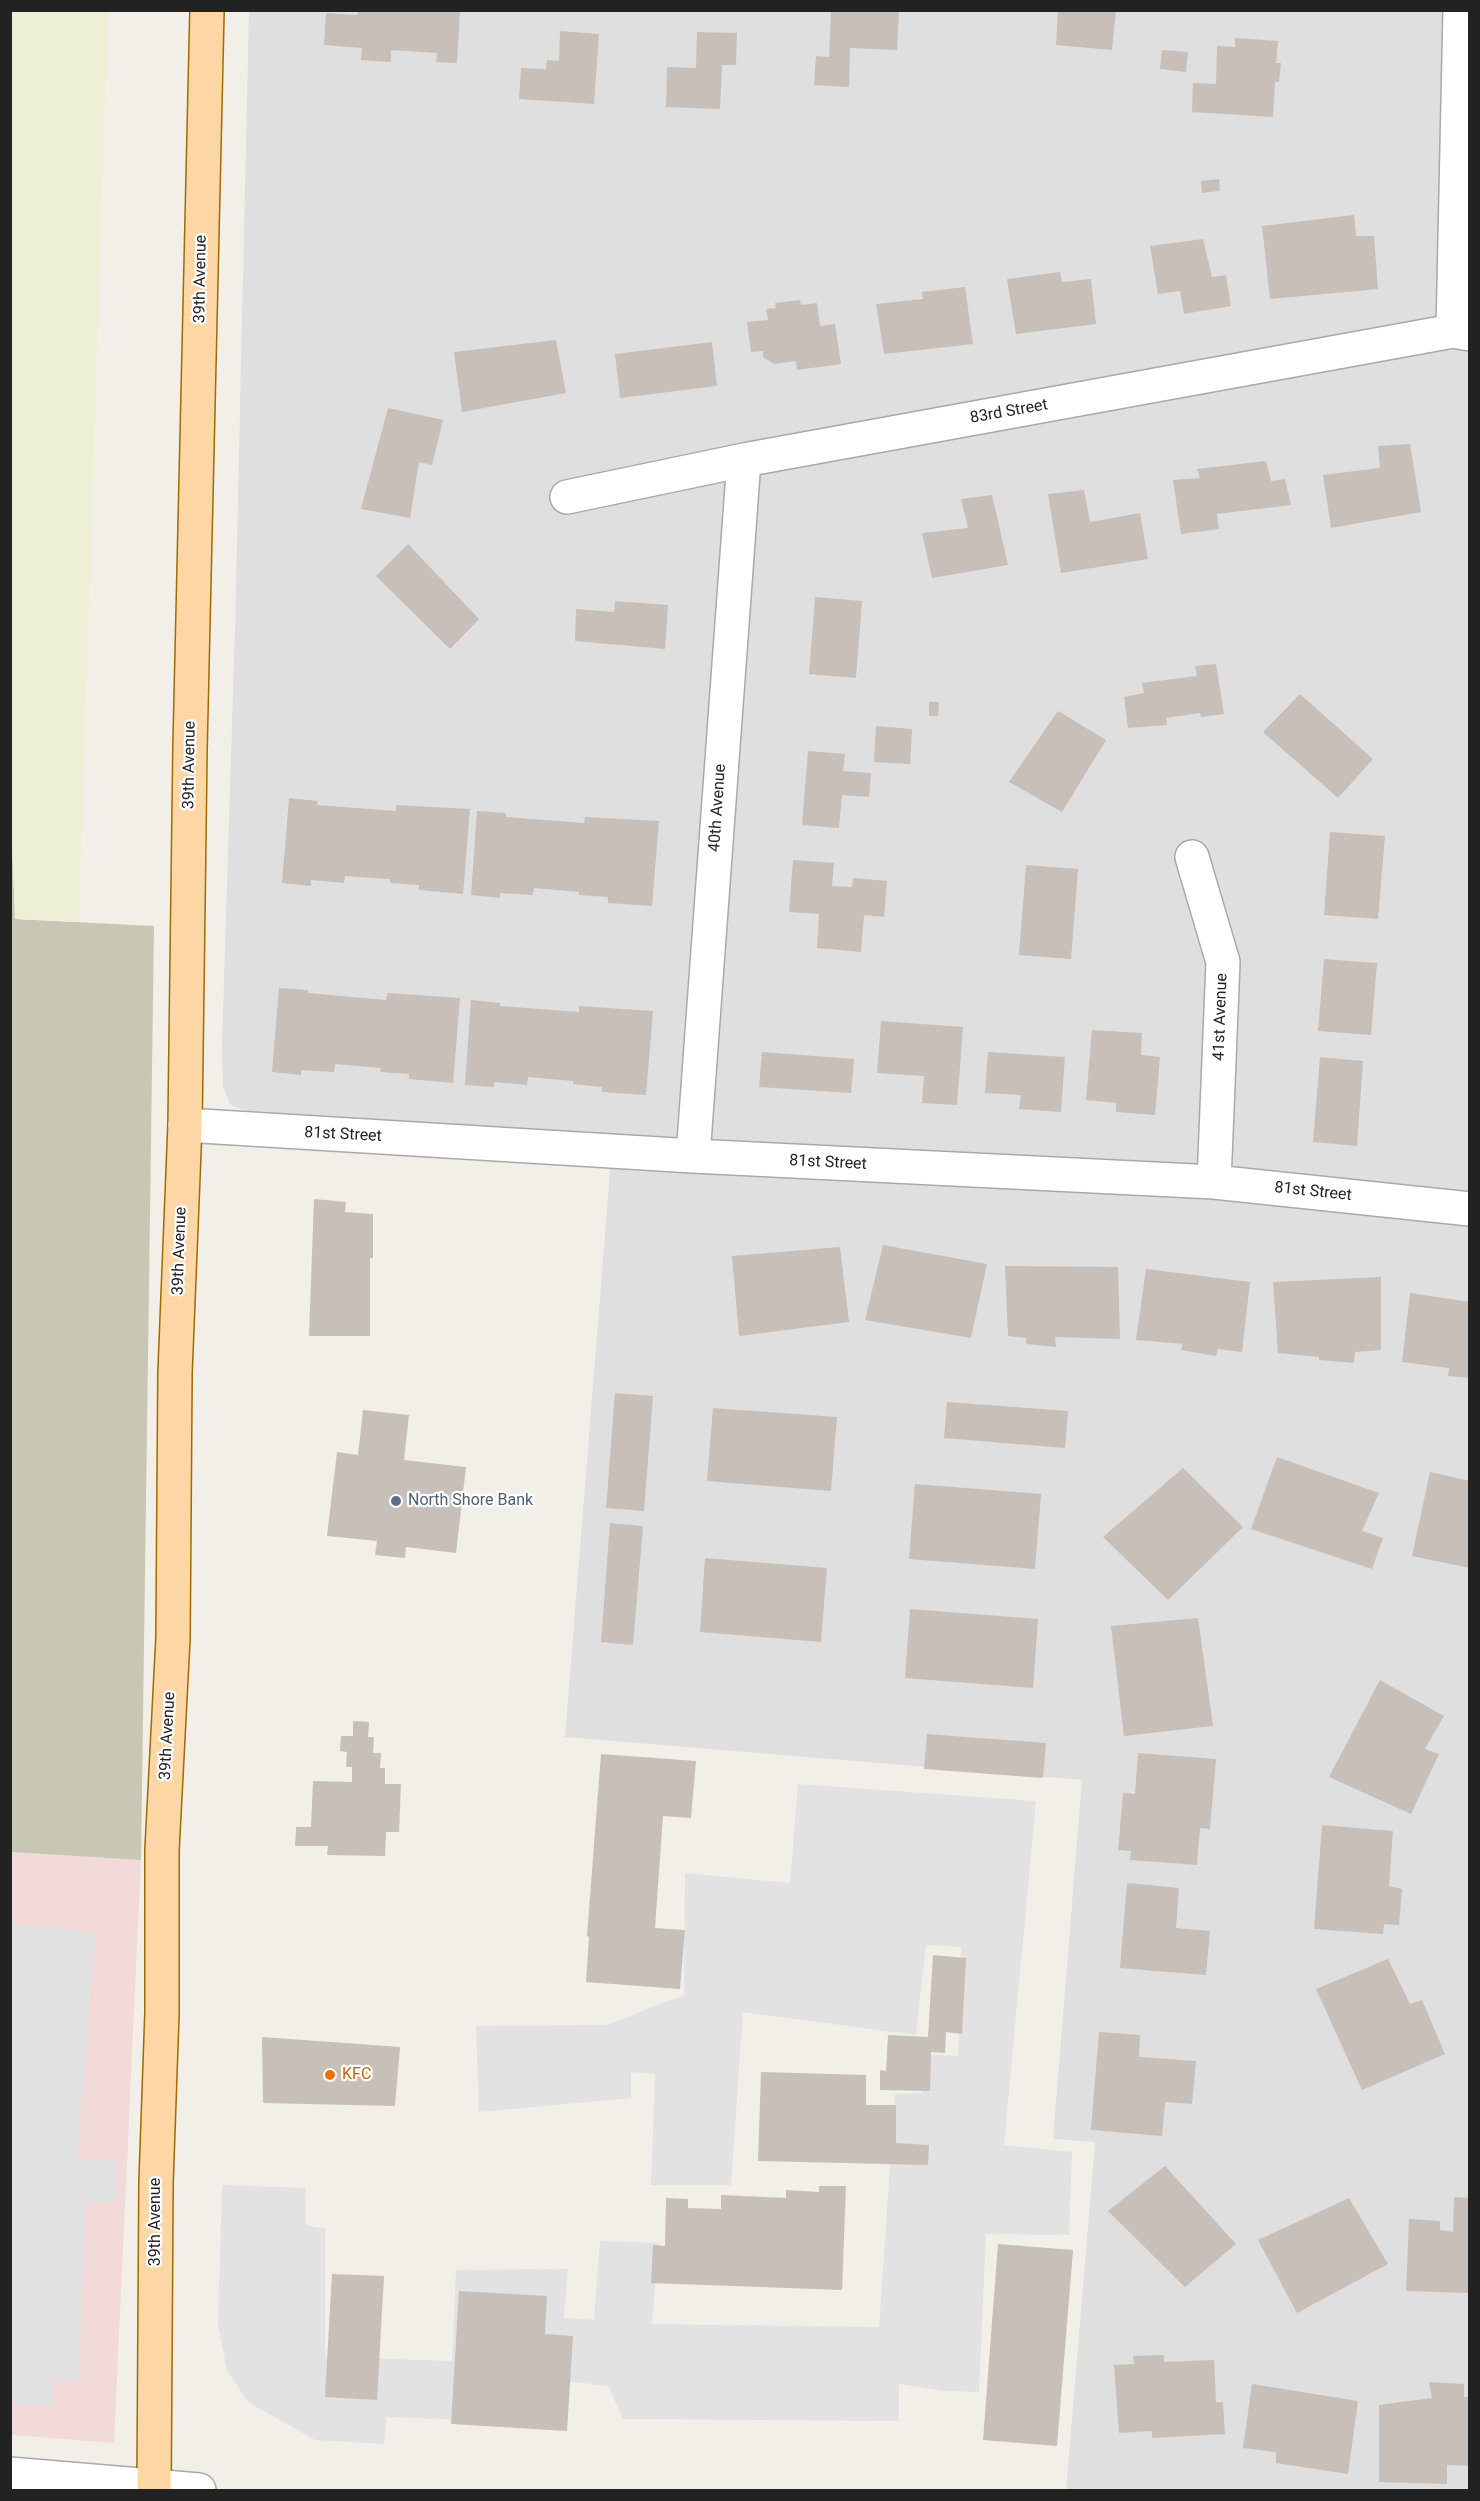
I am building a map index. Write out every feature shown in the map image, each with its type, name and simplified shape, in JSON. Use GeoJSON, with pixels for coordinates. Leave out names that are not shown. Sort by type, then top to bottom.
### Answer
{"type":"FeatureCollection","features":[{"type":"Feature","properties":{"kind":"main road","name":"39th Avenue"},"geometry":{"type":"LineString","coordinates":[[154,2489],[156,2183],[162,2013],[162,1850],[173,1638],[176,1373],[185,1125],[189,749],[207,10]]}},
{"type":"Feature","properties":{"kind":"street"},"geometry":{"type":"LineString","coordinates":[[1460,10],[1461,333]]}},
{"type":"Feature","properties":{"kind":"street","name":"83rd Street"},"geometry":{"type":"LineString","coordinates":[[567,497],[744,460],[1461,333]]}},
{"type":"Feature","properties":{"kind":"street","name":"40th Avenue"},"geometry":{"type":"LineString","coordinates":[[693,1156],[744,460]]}},
{"type":"Feature","properties":{"kind":"street","name":"41st Avenue"},"geometry":{"type":"LineString","coordinates":[[1192,857],[1223,962],[1214,1182]]}},
{"type":"Feature","properties":{"kind":"street","name":"81st Street"},"geometry":{"type":"LineString","coordinates":[[185,1125],[693,1156],[1214,1182],[1470,1209]]}},
{"type":"Feature","properties":{"kind":"street"},"geometry":{"type":"LineString","coordinates":[[10,2474],[154,2489],[199,2490]]}},
{"type":"Feature","properties":{"kind":"shaded area"},"geometry":{"type":"Polygon","coordinates":[[[10,11],[108,11],[79,922],[15,919],[10,789],[10,11]]]}},
{"type":"Feature","properties":{"kind":"shaded area"},"geometry":{"type":"Polygon","coordinates":[[[249,11],[1469,11],[1469,2490],[1066,2490],[1095,2142],[1053,2139],[1082,1780],[565,1737],[613,1134],[246,1111],[230,1104],[223,1087],[222,1045],[235,629],[249,11]]]}},
{"type":"Feature","properties":{"kind":"shaded area"},"geometry":{"type":"Polygon","coordinates":[[[10,789],[15,919],[154,926],[141,1860],[11,1852],[10,789]]]}},
{"type":"Feature","properties":{"kind":"shaded area"},"geometry":{"type":"Polygon","coordinates":[[[798,1784],[1036,1801],[1004,2145],[1072,2152],[1069,2235],[986,2234],[979,2392],[945,2391],[899,2384],[899,2421],[623,2419],[608,2386],[566,2381],[562,2424],[387,2417],[384,2444],[315,2440],[248,2402],[227,2370],[218,2326],[222,2185],[305,2188],[306,2225],[325,2229],[325,2357],[452,2361],[456,2270],[568,2269],[564,2318],[594,2320],[600,2241],[659,2243],[652,2324],[879,2327],[895,2094],[922,2093],[921,2054],[958,2056],[961,1947],[926,1945],[916,2035],[743,2012],[731,2185],[651,2185],[655,2074],[631,2072],[631,2098],[479,2112],[476,2026],[606,2025],[684,1995],[685,1873],[790,1883],[798,1784]]]}},
{"type":"Feature","properties":{"kind":"shaded area"},"geometry":{"type":"Polygon","coordinates":[[[10,1852],[141,1860],[114,2443],[11,2435],[10,1852]]]}},
{"type":"Feature","properties":{"kind":"shaded area"},"geometry":{"type":"Polygon","coordinates":[[[11,1924],[95,1933],[77,2159],[117,2161],[116,2202],[85,2204],[79,2382],[54,2380],[51,2406],[11,2403],[11,1924]]]}},
{"type":"Feature","properties":{"kind":"building"},"geometry":{"type":"Polygon","coordinates":[[[358,10],[460,10],[457,63],[436,62],[437,53],[391,50],[391,62],[361,60],[362,48],[324,45],[326,13],[357,15],[358,10]]]}},
{"type":"Feature","properties":{"kind":"building"},"geometry":{"type":"Polygon","coordinates":[[[831,10],[899,10],[897,50],[850,48],[849,87],[814,85],[816,56],[829,57],[831,10]]]}},
{"type":"Feature","properties":{"kind":"building"},"geometry":{"type":"Polygon","coordinates":[[[1058,10],[1116,10],[1112,50],[1056,45],[1058,10]]]}},
{"type":"Feature","properties":{"kind":"building"},"geometry":{"type":"Polygon","coordinates":[[[560,31],[599,34],[594,104],[519,99],[521,68],[546,69],[547,60],[559,61],[560,31]]]}},
{"type":"Feature","properties":{"kind":"building"},"geometry":{"type":"Polygon","coordinates":[[[697,32],[737,33],[736,65],[722,65],[720,109],[666,107],[667,67],[696,68],[697,32]]]}},
{"type":"Feature","properties":{"kind":"building"},"geometry":{"type":"Polygon","coordinates":[[[1235,38],[1278,41],[1276,63],[1281,63],[1279,82],[1275,82],[1273,117],[1192,112],[1193,83],[1216,84],[1217,46],[1235,47],[1235,38]]]}},
{"type":"Feature","properties":{"kind":"building"},"geometry":{"type":"Polygon","coordinates":[[[1162,50],[1188,52],[1186,72],[1160,69],[1162,50]]]}},
{"type":"Feature","properties":{"kind":"building"},"geometry":{"type":"Polygon","coordinates":[[[1219,179],[1220,191],[1202,193],[1201,181],[1219,179]]]}},
{"type":"Feature","properties":{"kind":"building"},"geometry":{"type":"Polygon","coordinates":[[[1354,215],[1356,236],[1374,236],[1378,289],[1270,299],[1262,226],[1354,215]]]}},
{"type":"Feature","properties":{"kind":"building"},"geometry":{"type":"Polygon","coordinates":[[[1203,239],[1212,277],[1226,275],[1231,306],[1184,314],[1180,291],[1158,294],[1150,246],[1203,239]]]}},
{"type":"Feature","properties":{"kind":"building"},"geometry":{"type":"Polygon","coordinates":[[[1060,272],[1062,282],[1091,279],[1096,324],[1016,334],[1007,279],[1060,272]]]}},
{"type":"Feature","properties":{"kind":"building"},"geometry":{"type":"Polygon","coordinates":[[[965,287],[973,344],[884,354],[876,304],[923,299],[922,292],[965,287]]]}},
{"type":"Feature","properties":{"kind":"building"},"geometry":{"type":"Polygon","coordinates":[[[800,300],[801,305],[817,303],[820,326],[835,324],[841,364],[797,370],[796,361],[774,364],[763,357],[763,351],[751,352],[747,322],[768,320],[766,309],[776,308],[775,303],[800,300]]]}},
{"type":"Feature","properties":{"kind":"building"},"geometry":{"type":"Polygon","coordinates":[[[556,340],[566,393],[462,412],[454,352],[556,340]]]}},
{"type":"Feature","properties":{"kind":"building"},"geometry":{"type":"Polygon","coordinates":[[[712,342],[717,386],[620,398],[615,354],[712,342]]]}},
{"type":"Feature","properties":{"kind":"building"},"geometry":{"type":"Polygon","coordinates":[[[388,408],[443,420],[432,465],[419,462],[410,518],[361,509],[388,408]]]}},
{"type":"Feature","properties":{"kind":"building"},"geometry":{"type":"Polygon","coordinates":[[[1410,444],[1421,512],[1331,528],[1323,475],[1380,468],[1378,446],[1410,444]]]}},
{"type":"Feature","properties":{"kind":"building"},"geometry":{"type":"Polygon","coordinates":[[[1266,461],[1271,481],[1285,479],[1291,505],[1217,514],[1219,529],[1181,534],[1173,480],[1200,478],[1197,469],[1266,461]]]}},
{"type":"Feature","properties":{"kind":"building"},"geometry":{"type":"Polygon","coordinates":[[[1084,490],[1090,522],[1140,513],[1148,559],[1061,573],[1048,494],[1084,490]]]}},
{"type":"Feature","properties":{"kind":"building"},"geometry":{"type":"Polygon","coordinates":[[[992,495],[1008,565],[932,578],[922,533],[968,528],[961,499],[992,495]]]}},
{"type":"Feature","properties":{"kind":"building"},"geometry":{"type":"Polygon","coordinates":[[[408,544],[479,619],[450,649],[376,576],[408,544]]]}},
{"type":"Feature","properties":{"kind":"building"},"geometry":{"type":"Polygon","coordinates":[[[815,597],[862,601],[856,678],[809,674],[815,597]]]}},
{"type":"Feature","properties":{"kind":"building"},"geometry":{"type":"Polygon","coordinates":[[[615,601],[668,605],[665,649],[575,641],[576,609],[614,612],[615,601]]]}},
{"type":"Feature","properties":{"kind":"building"},"geometry":{"type":"Polygon","coordinates":[[[1216,664],[1224,714],[1201,717],[1200,713],[1166,718],[1167,725],[1128,728],[1124,697],[1144,693],[1142,683],[1197,676],[1195,666],[1216,664]]]}},
{"type":"Feature","properties":{"kind":"building"},"geometry":{"type":"Polygon","coordinates":[[[1300,694],[1373,759],[1338,798],[1263,732],[1300,694]]]}},
{"type":"Feature","properties":{"kind":"building"},"geometry":{"type":"Polygon","coordinates":[[[929,702],[939,702],[938,716],[929,716],[929,702]]]}},
{"type":"Feature","properties":{"kind":"building"},"geometry":{"type":"Polygon","coordinates":[[[1058,711],[1106,740],[1062,812],[1009,782],[1058,711]]]}},
{"type":"Feature","properties":{"kind":"building"},"geometry":{"type":"Polygon","coordinates":[[[876,726],[912,729],[910,764],[874,762],[876,726]]]}},
{"type":"Feature","properties":{"kind":"building"},"geometry":{"type":"Polygon","coordinates":[[[808,751],[845,754],[843,771],[871,773],[869,797],[842,795],[839,828],[802,825],[808,751]]]}},
{"type":"Feature","properties":{"kind":"building"},"geometry":{"type":"Polygon","coordinates":[[[289,798],[318,801],[317,805],[396,811],[396,805],[470,809],[463,894],[419,890],[419,885],[390,883],[390,879],[345,876],[344,883],[311,880],[311,886],[282,883],[289,798]]]}},
{"type":"Feature","properties":{"kind":"building"},"geometry":{"type":"Polygon","coordinates":[[[477,811],[506,813],[506,817],[584,823],[585,817],[659,821],[652,906],[608,903],[608,897],[534,888],[533,895],[500,893],[500,898],[471,895],[477,811]]]}},
{"type":"Feature","properties":{"kind":"building"},"geometry":{"type":"Polygon","coordinates":[[[1330,832],[1385,836],[1378,919],[1324,915],[1330,832]]]}},
{"type":"Feature","properties":{"kind":"building"},"geometry":{"type":"Polygon","coordinates":[[[793,860],[834,863],[832,886],[852,887],[853,878],[887,881],[884,917],[864,915],[861,952],[817,948],[819,914],[789,912],[793,860]]]}},
{"type":"Feature","properties":{"kind":"building"},"geometry":{"type":"Polygon","coordinates":[[[1026,865],[1078,869],[1071,959],[1019,955],[1026,865]]]}},
{"type":"Feature","properties":{"kind":"building"},"geometry":{"type":"Polygon","coordinates":[[[1324,959],[1377,963],[1371,1035],[1318,1031],[1324,959]]]}},
{"type":"Feature","properties":{"kind":"building"},"geometry":{"type":"Polygon","coordinates":[[[279,988],[386,1000],[387,993],[460,998],[453,1083],[409,1079],[409,1074],[380,1072],[381,1068],[335,1064],[334,1072],[301,1070],[301,1075],[272,1072],[279,988]]]}},
{"type":"Feature","properties":{"kind":"building"},"geometry":{"type":"Polygon","coordinates":[[[471,1000],[500,1003],[500,1006],[579,1012],[579,1006],[653,1011],[646,1095],[602,1092],[602,1087],[573,1084],[573,1081],[528,1077],[527,1085],[494,1082],[494,1087],[465,1085],[471,1000]]]}},
{"type":"Feature","properties":{"kind":"building"},"geometry":{"type":"Polygon","coordinates":[[[881,1021],[963,1027],[957,1105],[922,1103],[924,1076],[877,1073],[881,1021]]]}},
{"type":"Feature","properties":{"kind":"building"},"geometry":{"type":"Polygon","coordinates":[[[1092,1030],[1142,1033],[1141,1055],[1160,1057],[1155,1115],[1116,1112],[1116,1103],[1086,1100],[1092,1030]]]}},
{"type":"Feature","properties":{"kind":"building"},"geometry":{"type":"Polygon","coordinates":[[[762,1052],[854,1059],[851,1093],[759,1087],[762,1052]]]}},
{"type":"Feature","properties":{"kind":"building"},"geometry":{"type":"Polygon","coordinates":[[[988,1052],[1065,1057],[1061,1112],[1019,1109],[1021,1095],[985,1093],[988,1052]]]}},
{"type":"Feature","properties":{"kind":"building"},"geometry":{"type":"Polygon","coordinates":[[[1320,1057],[1363,1061],[1357,1146],[1313,1142],[1320,1057]]]}},
{"type":"Feature","properties":{"kind":"building"},"geometry":{"type":"Polygon","coordinates":[[[314,1199],[346,1202],[345,1212],[373,1214],[373,1258],[370,1258],[370,1336],[309,1336],[314,1199]]]}},
{"type":"Feature","properties":{"kind":"building"},"geometry":{"type":"Polygon","coordinates":[[[883,1245],[987,1264],[971,1338],[865,1320],[883,1245]]]}},
{"type":"Feature","properties":{"kind":"building"},"geometry":{"type":"Polygon","coordinates":[[[840,1247],[849,1322],[739,1336],[732,1256],[840,1247]]]}},
{"type":"Feature","properties":{"kind":"building"},"geometry":{"type":"Polygon","coordinates":[[[1005,1266],[1118,1267],[1120,1339],[1055,1337],[1056,1347],[1026,1344],[1026,1338],[1008,1336],[1005,1266]]]}},
{"type":"Feature","properties":{"kind":"building"},"geometry":{"type":"Polygon","coordinates":[[[1146,1269],[1250,1282],[1242,1352],[1218,1349],[1216,1356],[1181,1350],[1183,1344],[1136,1340],[1146,1269]]]}},
{"type":"Feature","properties":{"kind":"building"},"geometry":{"type":"Polygon","coordinates":[[[1381,1277],[1381,1350],[1355,1352],[1354,1363],[1278,1353],[1273,1282],[1381,1277]]]}},
{"type":"Feature","properties":{"kind":"building"},"geometry":{"type":"Polygon","coordinates":[[[1410,1293],[1470,1302],[1470,1378],[1448,1376],[1449,1368],[1402,1362],[1410,1293]]]}},
{"type":"Feature","properties":{"kind":"building"},"geometry":{"type":"Polygon","coordinates":[[[615,1393],[653,1396],[644,1511],[606,1508],[615,1393]]]}},
{"type":"Feature","properties":{"kind":"building"},"geometry":{"type":"Polygon","coordinates":[[[947,1402],[1068,1411],[1065,1448],[944,1438],[947,1402]]]}},
{"type":"Feature","properties":{"kind":"building"},"geometry":{"type":"Polygon","coordinates":[[[713,1408],[837,1417],[831,1491],[707,1481],[713,1408]]]}},
{"type":"Feature","properties":{"kind":"building","name":"North Shore Bank"},"geometry":{"type":"Polygon","coordinates":[[[363,1410],[409,1415],[404,1460],[466,1467],[456,1553],[406,1547],[405,1558],[375,1555],[377,1541],[327,1536],[337,1452],[358,1455],[363,1410]]]}},
{"type":"Feature","properties":{"kind":"building"},"geometry":{"type":"Polygon","coordinates":[[[1277,1457],[1379,1493],[1362,1531],[1383,1538],[1372,1569],[1251,1529],[1277,1457]]]}},
{"type":"Feature","properties":{"kind":"building"},"geometry":{"type":"Polygon","coordinates":[[[1183,1468],[1243,1527],[1168,1600],[1103,1537],[1183,1468]]]}},
{"type":"Feature","properties":{"kind":"building"},"geometry":{"type":"Polygon","coordinates":[[[1430,1472],[1470,1481],[1470,1568],[1412,1556],[1430,1472]]]}},
{"type":"Feature","properties":{"kind":"building"},"geometry":{"type":"Polygon","coordinates":[[[915,1484],[1041,1494],[1035,1569],[909,1559],[915,1484]]]}},
{"type":"Feature","properties":{"kind":"building"},"geometry":{"type":"Polygon","coordinates":[[[610,1523],[643,1526],[633,1645],[601,1642],[610,1523]]]}},
{"type":"Feature","properties":{"kind":"building"},"geometry":{"type":"Polygon","coordinates":[[[705,1558],[827,1568],[821,1642],[700,1632],[705,1558]]]}},
{"type":"Feature","properties":{"kind":"building"},"geometry":{"type":"Polygon","coordinates":[[[910,1609],[1038,1619],[1033,1688],[905,1678],[910,1609]]]}},
{"type":"Feature","properties":{"kind":"building"},"geometry":{"type":"Polygon","coordinates":[[[1198,1618],[1213,1726],[1124,1736],[1111,1626],[1198,1618]]]}},
{"type":"Feature","properties":{"kind":"building"},"geometry":{"type":"Polygon","coordinates":[[[1380,1680],[1444,1716],[1425,1749],[1439,1754],[1411,1814],[1329,1777],[1380,1680]]]}},
{"type":"Feature","properties":{"kind":"building"},"geometry":{"type":"Polygon","coordinates":[[[353,1721],[369,1722],[368,1737],[374,1737],[373,1753],[381,1753],[380,1768],[385,1768],[385,1784],[401,1784],[399,1832],[386,1832],[385,1856],[327,1855],[328,1846],[295,1846],[296,1827],[311,1827],[313,1781],[352,1782],[352,1767],[346,1767],[347,1752],[340,1751],[341,1736],[353,1736],[353,1721]]]}},
{"type":"Feature","properties":{"kind":"building"},"geometry":{"type":"Polygon","coordinates":[[[927,1734],[1046,1743],[1043,1778],[924,1769],[927,1734]]]}},
{"type":"Feature","properties":{"kind":"building"},"geometry":{"type":"Polygon","coordinates":[[[1138,1753],[1216,1759],[1210,1829],[1200,1828],[1197,1865],[1130,1860],[1131,1851],[1118,1850],[1123,1793],[1135,1794],[1138,1753]]]}},
{"type":"Feature","properties":{"kind":"building"},"geometry":{"type":"Polygon","coordinates":[[[601,1754],[696,1761],[691,1818],[663,1816],[655,1928],[685,1930],[680,1989],[586,1982],[589,1937],[587,1936],[601,1754]]]}},
{"type":"Feature","properties":{"kind":"building"},"geometry":{"type":"Polygon","coordinates":[[[1322,1825],[1393,1831],[1389,1886],[1402,1889],[1399,1925],[1384,1924],[1383,1934],[1314,1929],[1322,1825]]]}},
{"type":"Feature","properties":{"kind":"building"},"geometry":{"type":"Polygon","coordinates":[[[1127,1883],[1179,1888],[1176,1928],[1210,1931],[1206,1975],[1120,1968],[1127,1883]]]}},
{"type":"Feature","properties":{"kind":"building"},"geometry":{"type":"Polygon","coordinates":[[[933,1955],[966,1958],[962,2034],[946,2032],[945,2053],[931,2052],[930,2091],[880,2090],[880,2070],[886,2071],[888,2035],[928,2037],[933,1955]]]}},
{"type":"Feature","properties":{"kind":"building"},"geometry":{"type":"Polygon","coordinates":[[[1388,1959],[1410,2004],[1422,2000],[1445,2054],[1362,2090],[1316,1989],[1388,1959]]]}},
{"type":"Feature","properties":{"kind":"building"},"geometry":{"type":"Polygon","coordinates":[[[1099,2032],[1140,2035],[1139,2057],[1196,2061],[1192,2104],[1165,2102],[1162,2136],[1091,2130],[1099,2032]]]}},
{"type":"Feature","properties":{"kind":"building","name":"KFC"},"geometry":{"type":"Polygon","coordinates":[[[262,2037],[400,2047],[395,2106],[263,2103],[262,2037]]]}},
{"type":"Feature","properties":{"kind":"building"},"geometry":{"type":"Polygon","coordinates":[[[761,2072],[866,2075],[866,2105],[896,2105],[896,2143],[929,2145],[928,2165],[758,2161],[761,2072]]]}},
{"type":"Feature","properties":{"kind":"building"},"geometry":{"type":"Polygon","coordinates":[[[1165,2166],[1236,2244],[1185,2287],[1108,2211],[1165,2166]]]}},
{"type":"Feature","properties":{"kind":"building"},"geometry":{"type":"Polygon","coordinates":[[[819,2186],[846,2186],[842,2290],[651,2283],[653,2245],[665,2246],[666,2198],[688,2199],[688,2208],[721,2209],[721,2195],[786,2198],[786,2190],[819,2192],[819,2186]]]}},
{"type":"Feature","properties":{"kind":"building"},"geometry":{"type":"Polygon","coordinates":[[[1454,2197],[1470,2198],[1470,2293],[1406,2291],[1409,2219],[1440,2221],[1440,2230],[1453,2232],[1454,2197]]]}},
{"type":"Feature","properties":{"kind":"building"},"geometry":{"type":"Polygon","coordinates":[[[1349,2198],[1388,2264],[1297,2313],[1258,2240],[1349,2198]]]}},
{"type":"Feature","properties":{"kind":"building"},"geometry":{"type":"Polygon","coordinates":[[[998,2244],[1073,2250],[1057,2446],[983,2440],[998,2244]]]}},
{"type":"Feature","properties":{"kind":"building"},"geometry":{"type":"Polygon","coordinates":[[[332,2274],[384,2276],[377,2400],[325,2397],[332,2274]]]}},
{"type":"Feature","properties":{"kind":"building"},"geometry":{"type":"Polygon","coordinates":[[[459,2291],[547,2296],[545,2334],[573,2336],[567,2431],[451,2424],[459,2291]]]}},
{"type":"Feature","properties":{"kind":"building"},"geometry":{"type":"Polygon","coordinates":[[[1164,2355],[1164,2362],[1214,2360],[1216,2402],[1223,2402],[1225,2434],[1152,2438],[1152,2431],[1119,2433],[1114,2365],[1134,2364],[1133,2356],[1164,2355]]]}},
{"type":"Feature","properties":{"kind":"building"},"geometry":{"type":"Polygon","coordinates":[[[1429,2382],[1464,2384],[1464,2397],[1470,2397],[1470,2466],[1447,2465],[1447,2484],[1379,2482],[1379,2405],[1432,2398],[1429,2382]]]}},
{"type":"Feature","properties":{"kind":"building"},"geometry":{"type":"Polygon","coordinates":[[[1252,2384],[1358,2401],[1348,2474],[1276,2463],[1276,2452],[1243,2448],[1252,2384]]]}},
{"type":"Feature","properties":{"kind":"place","name":"North Shore Bank"},"geometry":{"type":"Point","coordinates":[396,1501]}},
{"type":"Feature","properties":{"kind":"place","name":"KFC"},"geometry":{"type":"Point","coordinates":[330,2075]}}]}
